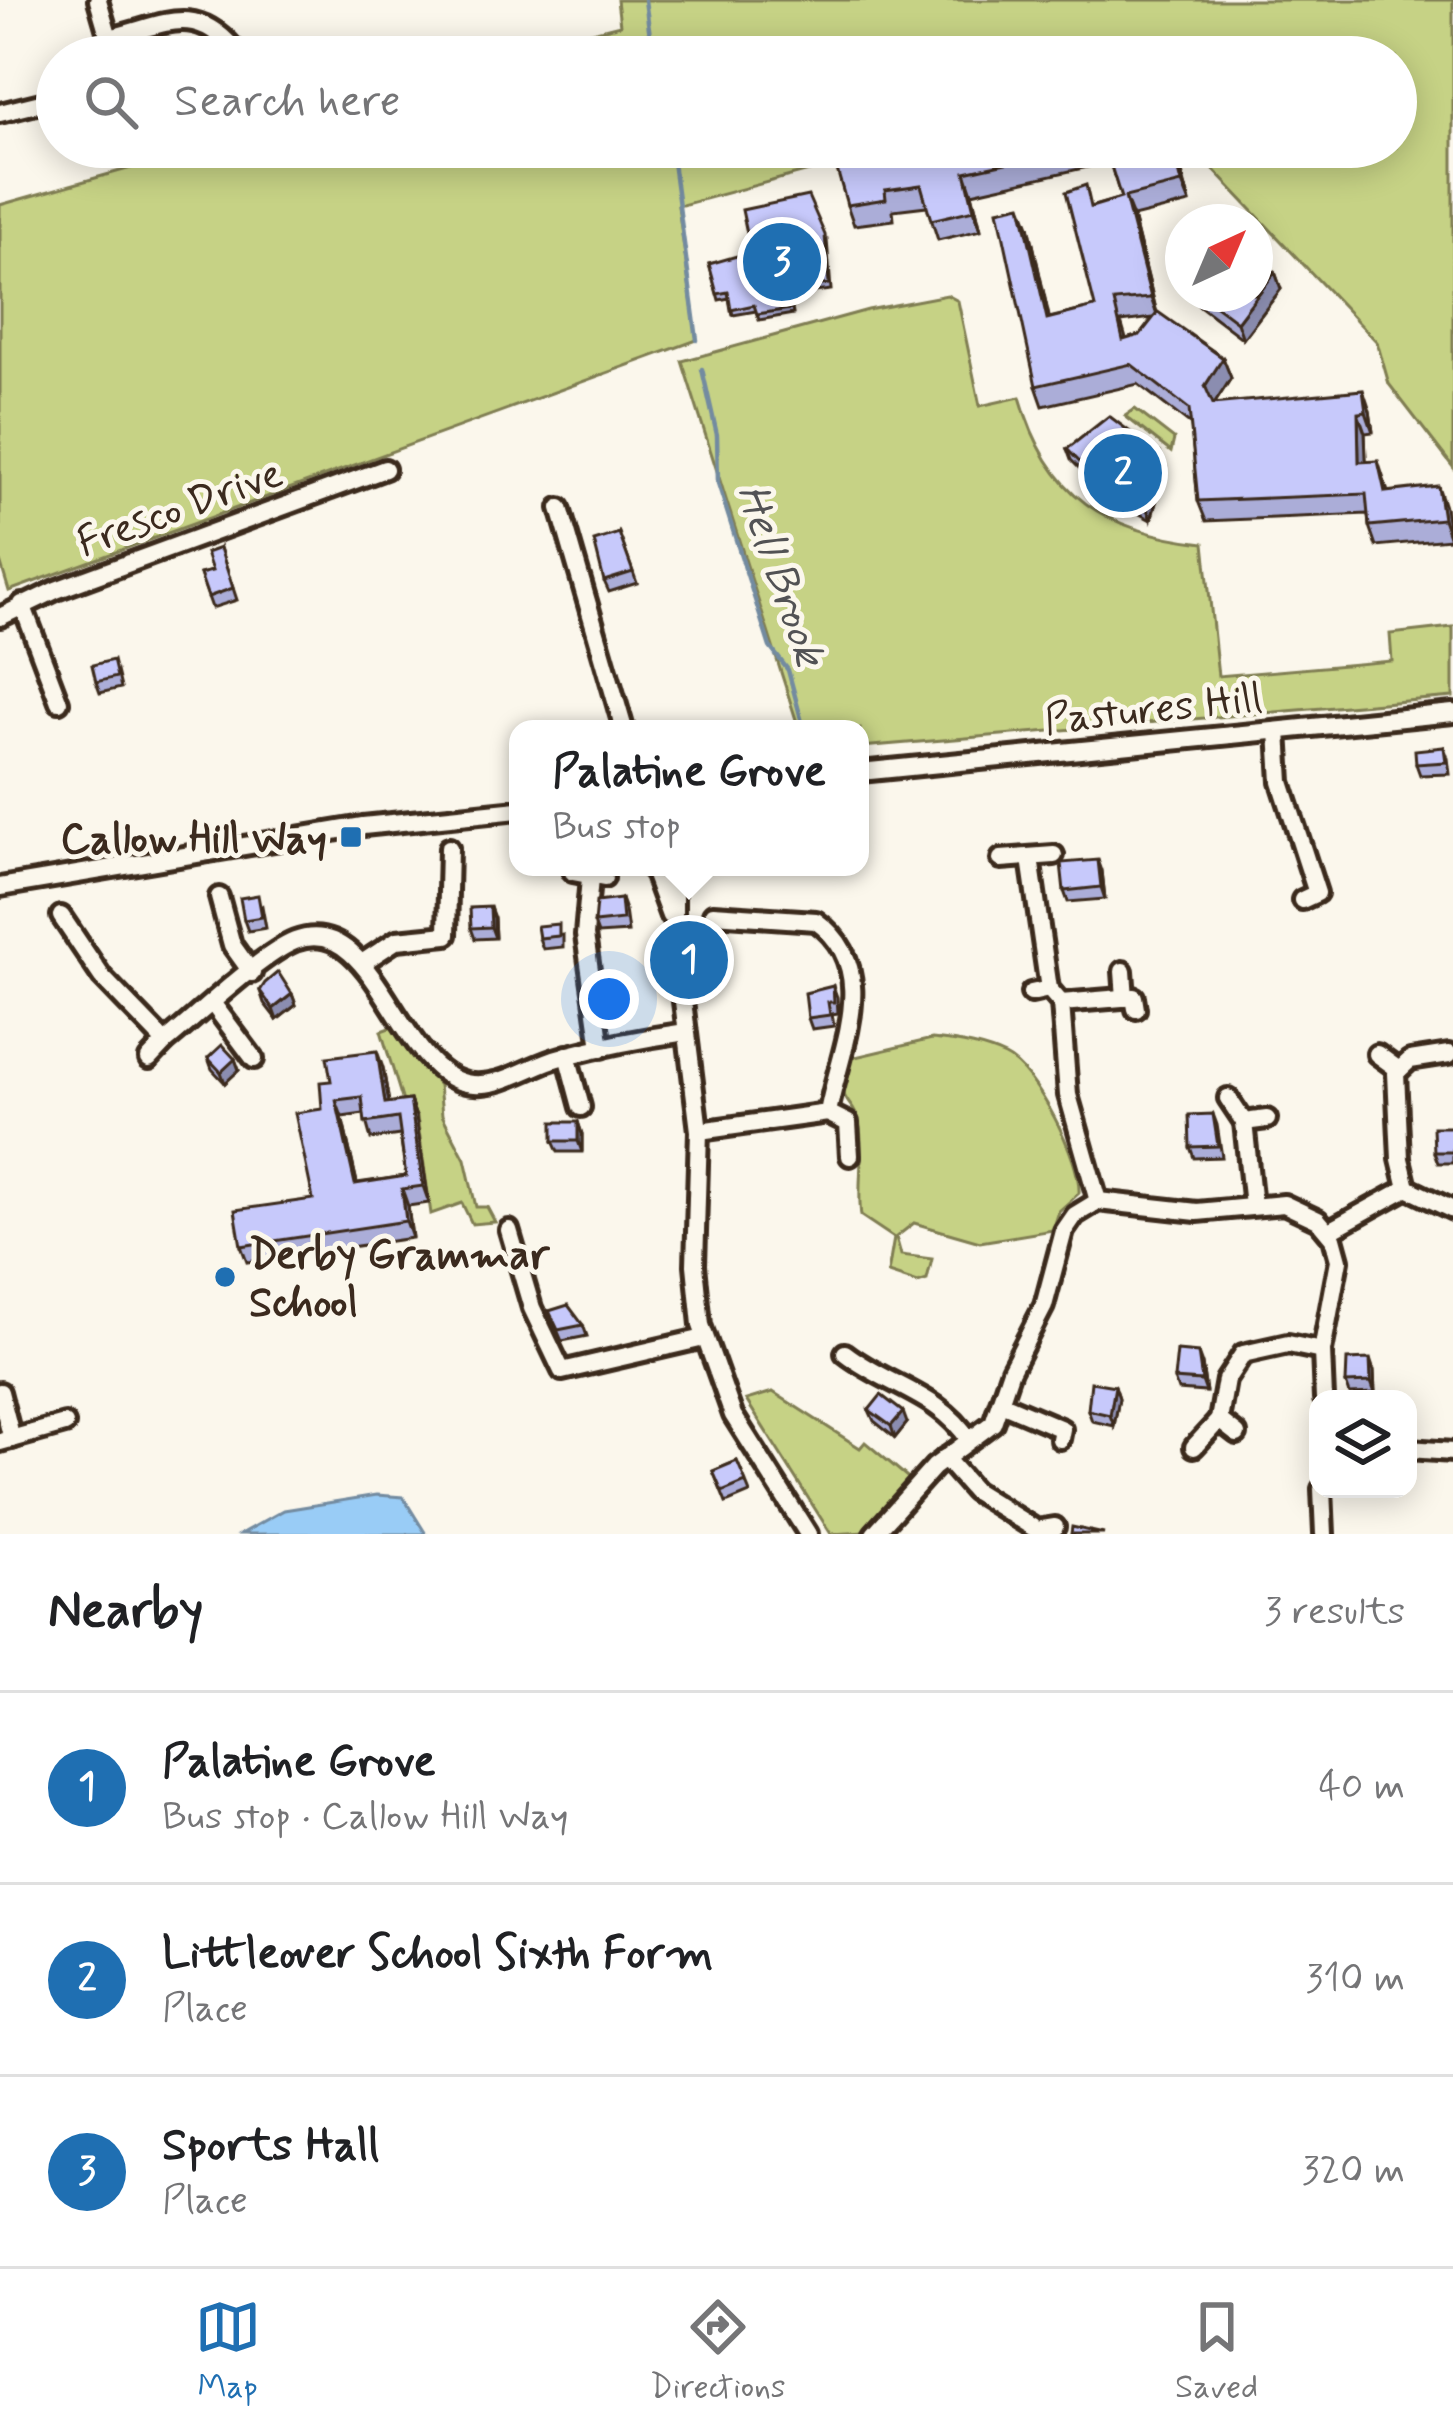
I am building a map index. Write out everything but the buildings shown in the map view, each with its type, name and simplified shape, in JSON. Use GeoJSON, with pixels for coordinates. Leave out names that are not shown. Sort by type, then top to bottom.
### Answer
{"type":"FeatureCollection","features":[{"type":"Feature","properties":{"kind":"street"},"geometry":{"type":"LineString","coordinates":[[98,0],[106,36]]}},
{"type":"Feature","properties":{"kind":"street"},"geometry":{"type":"LineString","coordinates":[[144,36],[193,20],[211,23],[222,36]]}},
{"type":"Feature","properties":{"kind":"street"},"geometry":{"type":"LineString","coordinates":[[0,113],[36,104]]}},
{"type":"Feature","properties":{"kind":"street","name":"Fresco Drive"},"geometry":{"type":"LineString","coordinates":[[0,617],[22,604],[386,469]]}},
{"type":"Feature","properties":{"kind":"street"},"geometry":{"type":"LineString","coordinates":[[560,508],[621,720]]}},
{"type":"Feature","properties":{"kind":"street"},"geometry":{"type":"LineString","coordinates":[[22,604],[59,702]]}},
{"type":"Feature","properties":{"kind":"street","name":"Pastures Hill"},"geometry":{"type":"LineString","coordinates":[[869,771],[1453,713]]}},
{"type":"Feature","properties":{"kind":"street"},"geometry":{"type":"LineString","coordinates":[[1278,731],[1281,782],[1317,893],[1302,900]]}},
{"type":"Feature","properties":{"kind":"street"},"geometry":{"type":"LineString","coordinates":[[0,886],[362,826],[509,811]]}},
{"type":"Feature","properties":{"kind":"street"},"geometry":{"type":"LineString","coordinates":[[362,963],[398,940],[447,934],[449,848]]}},
{"type":"Feature","properties":{"kind":"street"},"geometry":{"type":"LineString","coordinates":[[1001,860],[1054,855]]}},
{"type":"Feature","properties":{"kind":"street"},"geometry":{"type":"LineString","coordinates":[[1030,858],[1047,995],[1097,1201]]}},
{"type":"Feature","properties":{"kind":"street"},"geometry":{"type":"LineString","coordinates":[[589,876],[585,935],[601,1048]]}},
{"type":"Feature","properties":{"kind":"street"},"geometry":{"type":"LineString","coordinates":[[655,876],[674,928]]}},
{"type":"Feature","properties":{"kind":"street"},"geometry":{"type":"LineString","coordinates":[[674,876],[674,928],[699,1131],[695,1264],[704,1339],[733,1415],[808,1534]]}},
{"type":"Feature","properties":{"kind":"street"},"geometry":{"type":"LineString","coordinates":[[219,897],[232,945],[252,973]]}},
{"type":"Feature","properties":{"kind":"street"},"geometry":{"type":"LineString","coordinates":[[816,921],[823,900]]}},
{"type":"Feature","properties":{"kind":"street"},"geometry":{"type":"LineString","coordinates":[[713,914],[816,921],[840,952],[854,992],[853,1016],[828,1112]]}},
{"type":"Feature","properties":{"kind":"street"},"geometry":{"type":"LineString","coordinates":[[62,916],[102,977],[166,1042]]}},
{"type":"Feature","properties":{"kind":"street"},"geometry":{"type":"LineString","coordinates":[[148,1059],[282,948],[306,939],[332,940],[362,963],[424,1056],[456,1080],[494,1083],[567,1055],[686,1032]]}},
{"type":"Feature","properties":{"kind":"street"},"geometry":{"type":"LineString","coordinates":[[1047,995],[1131,1003],[1123,971]]}},
{"type":"Feature","properties":{"kind":"street"},"geometry":{"type":"LineString","coordinates":[[213,1004],[254,1059]]}},
{"type":"Feature","properties":{"kind":"street"},"geometry":{"type":"LineString","coordinates":[[1376,1054],[1399,1070]]}},
{"type":"Feature","properties":{"kind":"street"},"geometry":{"type":"LineString","coordinates":[[1407,1188],[1394,1091],[1399,1070],[1410,1060],[1449,1054]]}},
{"type":"Feature","properties":{"kind":"street"},"geometry":{"type":"LineString","coordinates":[[567,1055],[581,1107]]}},
{"type":"Feature","properties":{"kind":"street"},"geometry":{"type":"LineString","coordinates":[[1228,1098],[1244,1122],[1253,1206]]}},
{"type":"Feature","properties":{"kind":"street"},"geometry":{"type":"LineString","coordinates":[[699,1131],[828,1112],[848,1123],[850,1156]]}},
{"type":"Feature","properties":{"kind":"street"},"geometry":{"type":"LineString","coordinates":[[1244,1122],[1267,1119]]}},
{"type":"Feature","properties":{"kind":"street"},"geometry":{"type":"LineString","coordinates":[[1407,1188],[1453,1210]]}},
{"type":"Feature","properties":{"kind":"street"},"geometry":{"type":"LineString","coordinates":[[1330,1231],[1407,1188]]}},
{"type":"Feature","properties":{"kind":"street"},"geometry":{"type":"LineString","coordinates":[[874,1534],[945,1457],[993,1423],[1011,1370],[1044,1306],[1064,1231],[1075,1215],[1097,1201],[1197,1212],[1297,1207],[1330,1231],[1339,1269],[1322,1351],[1324,1390]]}},
{"type":"Feature","properties":{"kind":"street"},"geometry":{"type":"LineString","coordinates":[[509,1231],[543,1336],[562,1371],[704,1339]]}},
{"type":"Feature","properties":{"kind":"street"},"geometry":{"type":"LineString","coordinates":[[521,1269],[542,1263]]}},
{"type":"Feature","properties":{"kind":"street"},"geometry":{"type":"LineString","coordinates":[[1194,1448],[1220,1420],[1226,1380],[1243,1354],[1288,1344],[1322,1351]]}},
{"type":"Feature","properties":{"kind":"street"},"geometry":{"type":"LineString","coordinates":[[845,1352],[885,1381],[939,1404],[969,1440]]}},
{"type":"Feature","properties":{"kind":"street"},"geometry":{"type":"LineString","coordinates":[[0,1392],[6,1441],[65,1424]]}},
{"type":"Feature","properties":{"kind":"street"},"geometry":{"type":"LineString","coordinates":[[1003,1404],[1062,1429],[1060,1439]]}},
{"type":"Feature","properties":{"kind":"street"},"geometry":{"type":"LineString","coordinates":[[1220,1420],[1237,1434]]}},
{"type":"Feature","properties":{"kind":"street"},"geometry":{"type":"LineString","coordinates":[[1417,1450],[1453,1452]]}},
{"type":"Feature","properties":{"kind":"street"},"geometry":{"type":"LineString","coordinates":[[945,1457],[974,1490],[1043,1530]]}},
{"type":"Feature","properties":{"kind":"street"},"geometry":{"type":"LineString","coordinates":[[1322,1498],[1324,1534]]}},
{"type":"Feature","properties":{"kind":"green space"},"geometry":{"type":"Polygon","coordinates":[[[617,0],[1453,0],[1453,467],[1389,384],[1377,342],[1273,232],[1273,204],[1246,204],[1212,168],[1417,168],[1417,36],[576,36],[620,25],[617,0]]]}},
{"type":"Feature","properties":{"kind":"green space"},"geometry":{"type":"Polygon","coordinates":[[[131,168],[820,168],[678,206],[697,340],[9,591],[0,561],[0,205],[131,168]]]}},
{"type":"Feature","properties":{"kind":"green space"},"geometry":{"type":"Polygon","coordinates":[[[947,295],[958,301],[980,406],[1020,397],[1047,460],[1086,503],[1138,530],[1204,543],[1218,676],[1392,661],[1390,634],[1453,627],[1453,697],[869,746],[869,720],[796,720],[682,361],[868,310],[947,295]]]}},
{"type":"Feature","properties":{"kind":"green space"},"geometry":{"type":"Polygon","coordinates":[[[1135,409],[1174,439],[1171,452],[1125,416],[1135,409]]]}},
{"type":"Feature","properties":{"kind":"green space"},"geometry":{"type":"Polygon","coordinates":[[[392,1027],[439,1085],[442,1115],[465,1159],[476,1207],[487,1207],[495,1222],[472,1224],[462,1203],[431,1214],[417,1117],[408,1118],[381,1031],[392,1027]]]}},
{"type":"Feature","properties":{"kind":"green space"},"geometry":{"type":"Polygon","coordinates":[[[932,1039],[988,1049],[1017,1065],[1043,1097],[1065,1139],[1079,1193],[1059,1211],[1053,1230],[980,1242],[914,1223],[896,1237],[901,1255],[932,1259],[927,1280],[918,1283],[888,1273],[894,1238],[861,1216],[860,1128],[843,1085],[851,1058],[932,1039]]]}},
{"type":"Feature","properties":{"kind":"green space"},"geometry":{"type":"Polygon","coordinates":[[[773,1392],[860,1448],[865,1442],[912,1481],[866,1532],[831,1534],[746,1400],[773,1392]]]}},
{"type":"Feature","properties":{"kind":"water"},"geometry":{"type":"Polygon","coordinates":[[[377,1495],[403,1497],[426,1534],[241,1534],[284,1510],[377,1495]]]}},
{"type":"Feature","properties":{"kind":"waterway","name":"Hell Brook"},"geometry":{"type":"LineString","coordinates":[[645,0],[650,36]]}},
{"type":"Feature","properties":{"kind":"waterway","name":"Hell Brook"},"geometry":{"type":"LineString","coordinates":[[674,168],[697,340]]}},
{"type":"Feature","properties":{"kind":"waterway","name":"Hell Brook"},"geometry":{"type":"LineString","coordinates":[[702,369],[717,435],[718,483],[770,647],[788,670],[801,720]]}},
{"type":"Feature","properties":{"kind":"place","name":"Sports Hall"},"geometry":{"type":"Point","coordinates":[782,262]}},
{"type":"Feature","properties":{"kind":"place","name":"Littleover School Sixth Form"},"geometry":{"type":"Point","coordinates":[1123,473]}},
{"type":"Feature","properties":{"kind":"place","name":"Callow Hill Way"},"geometry":{"type":"Point","coordinates":[351,837]}},
{"type":"Feature","properties":{"kind":"place","name":"Palatine Grove"},"geometry":{"type":"Point","coordinates":[689,960]}},
{"type":"Feature","properties":{"kind":"place","name":"Derby Grammar School"},"geometry":{"type":"Point","coordinates":[225,1277]}}]}
